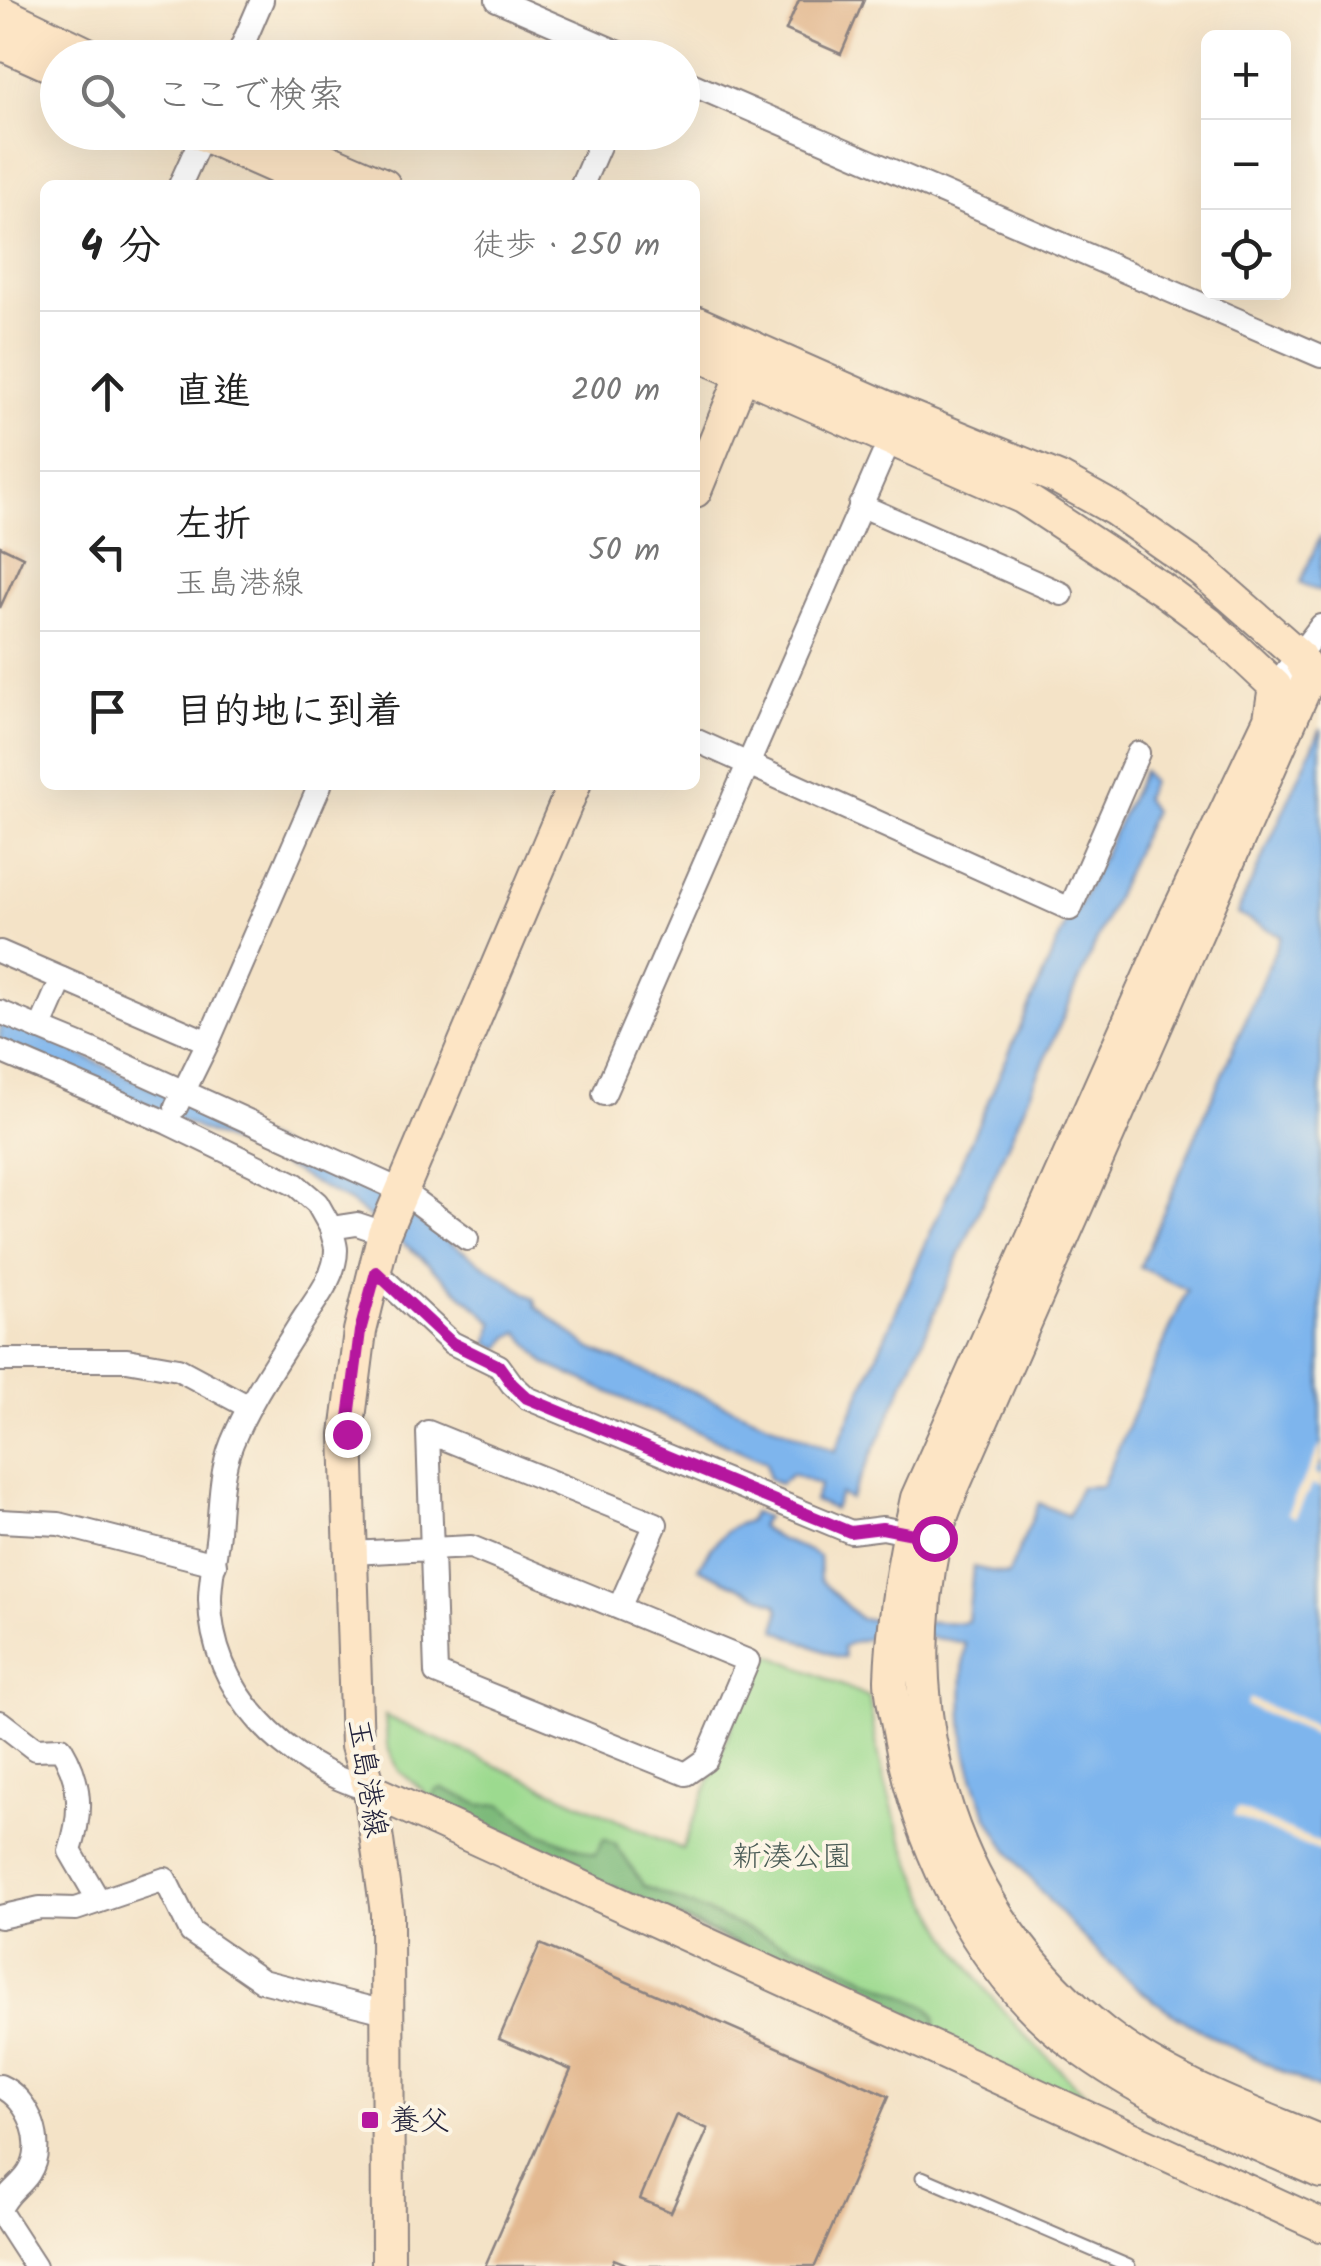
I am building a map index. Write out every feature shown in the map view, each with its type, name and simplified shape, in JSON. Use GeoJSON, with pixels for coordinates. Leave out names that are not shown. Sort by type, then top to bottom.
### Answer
{"type":"FeatureCollection","features":[{"type":"Feature","properties":{"kind":"street"},"geometry":{"type":"LineString","coordinates":[[245,40],[262,0]]}},
{"type":"Feature","properties":{"kind":"street"},"geometry":{"type":"LineString","coordinates":[[497,0],[589,40]]}},
{"type":"Feature","properties":{"kind":"street"},"geometry":{"type":"LineString","coordinates":[[4,27],[43,40]]}},
{"type":"Feature","properties":{"kind":"street"},"geometry":{"type":"LineString","coordinates":[[4,27],[40,56]]}},
{"type":"Feature","properties":{"kind":"street"},"geometry":{"type":"LineString","coordinates":[[700,88],[1321,356]]}},
{"type":"Feature","properties":{"kind":"street"},"geometry":{"type":"LineString","coordinates":[[182,180],[194,150]]}},
{"type":"Feature","properties":{"kind":"street"},"geometry":{"type":"LineString","coordinates":[[239,150],[305,180]]}},
{"type":"Feature","properties":{"kind":"street"},"geometry":{"type":"LineString","coordinates":[[303,150],[372,180]]}},
{"type":"Feature","properties":{"kind":"street"},"geometry":{"type":"LineString","coordinates":[[584,180],[597,150]]}},
{"type":"Feature","properties":{"kind":"street"},"geometry":{"type":"LineString","coordinates":[[700,326],[748,361],[896,426],[1060,480],[1114,510],[1201,570],[1310,661]]}},
{"type":"Feature","properties":{"kind":"street"},"geometry":{"type":"LineString","coordinates":[[700,354],[748,361]]}},
{"type":"Feature","properties":{"kind":"street"},"geometry":{"type":"LineString","coordinates":[[700,479],[748,361]]}},
{"type":"Feature","properties":{"kind":"street"},"geometry":{"type":"LineString","coordinates":[[604,1094],[896,426]]}},
{"type":"Feature","properties":{"kind":"street"},"geometry":{"type":"LineString","coordinates":[[896,426],[1022,497],[1127,564],[1208,623],[1275,686]]}},
{"type":"Feature","properties":{"kind":"street"},"geometry":{"type":"LineString","coordinates":[[860,506],[1062,594]]}},
{"type":"Feature","properties":{"kind":"street"},"geometry":{"type":"LineString","coordinates":[[1321,626],[1310,661],[954,1484],[922,1536],[891,1682],[904,1757],[932,1846],[970,1922],[1012,1985],[1071,2041],[1155,2097],[1321,2172]]}},
{"type":"Feature","properties":{"kind":"street"},"geometry":{"type":"LineString","coordinates":[[1310,661],[1275,686],[1270,719],[1173,922],[917,1498],[922,1536],[921,1673],[934,1763],[960,1849],[1002,1927],[1104,2033],[1190,2087],[1321,2142]]}},
{"type":"Feature","properties":{"kind":"street"},"geometry":{"type":"LineString","coordinates":[[700,742],[1070,909],[1138,753]]}},
{"type":"Feature","properties":{"kind":"street"},"geometry":{"type":"LineString","coordinates":[[168,1123],[208,1042],[318,790]]}},
{"type":"Feature","properties":{"kind":"street","name":"玉島港線"},"geometry":{"type":"LineString","coordinates":[[388,2266],[386,1913],[370,1790],[357,1746],[347,1434],[360,1331],[384,1232],[572,790]]}},
{"type":"Feature","properties":{"kind":"street"},"geometry":{"type":"LineString","coordinates":[[0,952],[208,1042]]}},
{"type":"Feature","properties":{"kind":"street"},"geometry":{"type":"LineString","coordinates":[[40,1029],[62,979]]}},
{"type":"Feature","properties":{"kind":"street"},"geometry":{"type":"LineString","coordinates":[[0,1012],[402,1191],[467,1239]]}},
{"type":"Feature","properties":{"kind":"street"},"geometry":{"type":"LineString","coordinates":[[0,1050],[296,1184],[317,1203],[331,1228],[336,1250],[330,1276],[249,1407],[230,1447],[210,1600],[224,1665],[239,1696],[278,1742],[342,1782],[370,1790],[1321,2225]]}},
{"type":"Feature","properties":{"kind":"street"},"geometry":{"type":"LineString","coordinates":[[331,1228],[357,1224],[384,1232]]}},
{"type":"Feature","properties":{"kind":"street"},"geometry":{"type":"LineString","coordinates":[[376,1272],[452,1343],[499,1366],[527,1398],[850,1532],[882,1528],[922,1536]]}},
{"type":"Feature","properties":{"kind":"street"},"geometry":{"type":"LineString","coordinates":[[0,1360],[127,1360],[178,1369],[249,1407]]}},
{"type":"Feature","properties":{"kind":"street"},"geometry":{"type":"LineString","coordinates":[[351,1553],[432,1549],[471,1547],[619,1608],[748,1661],[706,1760],[686,1774],[436,1673],[432,1549],[428,1432],[656,1524],[619,1608]]}},
{"type":"Feature","properties":{"kind":"street"},"geometry":{"type":"LineString","coordinates":[[0,1521],[59,1524],[214,1564]]}},
{"type":"Feature","properties":{"kind":"street"},"geometry":{"type":"LineString","coordinates":[[0,1722],[34,1749],[61,1748],[73,1769],[80,1804],[70,1851],[99,1901]]}},
{"type":"Feature","properties":{"kind":"street"},"geometry":{"type":"LineString","coordinates":[[0,1917],[40,1908],[76,1909],[165,1879],[191,1932],[262,1981],[385,2012]]}},
{"type":"Feature","properties":{"kind":"street"},"geometry":{"type":"LineString","coordinates":[[0,2086],[23,2103],[36,2148],[26,2178],[12,2188],[0,2211],[35,2266]]}},
{"type":"Feature","properties":{"kind":"lane"},"geometry":{"type":"LineString","coordinates":[[922,2177],[1129,2266]]}},
{"type":"Feature","properties":{"kind":"green space","name":"新湊公園"},"geometry":{"type":"Polygon","coordinates":[[[762,1651],[869,1697],[876,1743],[899,1830],[915,1871],[957,1950],[1014,2023],[1107,2115],[430,1805],[424,1791],[399,1771],[387,1746],[385,1716],[682,1849],[762,1651]]]}},
{"type":"Feature","properties":{"kind":"green space"},"geometry":{"type":"Polygon","coordinates":[[[442,1788],[481,1805],[501,1804],[537,1832],[595,1855],[604,1839],[616,1845],[644,1886],[826,1958],[927,2007],[935,2018],[933,2031],[431,1805],[435,1791],[442,1788]]]}},
{"type":"Feature","properties":{"kind":"water"},"geometry":{"type":"Polygon","coordinates":[[[1321,535],[1321,592],[1300,583],[1321,535]]]}},
{"type":"Feature","properties":{"kind":"water"},"geometry":{"type":"Polygon","coordinates":[[[1321,728],[1321,2090],[1205,2033],[1161,2005],[1103,1956],[1039,1889],[988,1816],[969,1763],[962,1707],[965,1644],[921,1637],[885,1637],[853,1642],[843,1647],[844,1657],[837,1657],[776,1630],[777,1604],[698,1568],[719,1539],[733,1527],[749,1521],[753,1513],[766,1517],[760,1526],[767,1532],[819,1556],[820,1580],[860,1619],[961,1623],[968,1621],[973,1567],[1008,1575],[1039,1503],[1068,1516],[1080,1487],[1102,1486],[1187,1290],[1140,1267],[1281,936],[1237,914],[1321,728]]]}},
{"type":"Feature","properties":{"kind":"water"},"geometry":{"type":"Polygon","coordinates":[[[1143,771],[1151,782],[1144,798],[1153,811],[883,1431],[850,1499],[840,1494],[834,1509],[814,1501],[820,1485],[792,1474],[780,1484],[769,1479],[766,1462],[546,1364],[519,1332],[501,1348],[488,1344],[494,1323],[417,1254],[351,1203],[278,1163],[0,1042],[0,1022],[35,1034],[361,1183],[535,1299],[536,1306],[591,1349],[835,1451],[1066,923],[1075,914],[1143,771]]]}},
{"type":"Feature","properties":{"kind":"pier"},"geometry":{"type":"Polygon","coordinates":[[[1321,1444],[1321,1460],[1315,1474],[1321,1477],[1321,1488],[1312,1485],[1295,1518],[1287,1513],[1321,1444]]]}},
{"type":"Feature","properties":{"kind":"pier"},"geometry":{"type":"Polygon","coordinates":[[[1249,1698],[1321,1728],[1321,1737],[1246,1706],[1249,1698]]]}},
{"type":"Feature","properties":{"kind":"pier"},"geometry":{"type":"Polygon","coordinates":[[[1237,1808],[1321,1843],[1321,1852],[1233,1816],[1237,1808]]]}},
{"type":"Feature","properties":{"kind":"building"},"geometry":{"type":"Polygon","coordinates":[[[799,0],[864,0],[841,54],[786,30],[799,0]]]}},
{"type":"Feature","properties":{"kind":"building"},"geometry":{"type":"Polygon","coordinates":[[[0,546],[23,557],[0,608],[0,546]]]}},
{"type":"Feature","properties":{"kind":"building"},"geometry":{"type":"Polygon","coordinates":[[[540,1944],[889,2096],[815,2266],[631,2266],[614,2259],[611,2266],[485,2266],[571,2070],[499,2039],[540,1944]],[[676,2115],[640,2199],[671,2212],[708,2129],[676,2115]]]}},
{"type":"Feature","properties":{"kind":"place","name":"養父"},"geometry":{"type":"Point","coordinates":[370,2120]}},
{"type":"Feature","properties":{"kind":"route"},"geometry":{"type":"LineString","coordinates":[[347,1434],[360,1331],[376,1272],[452,1343],[499,1366],[527,1398],[850,1532],[882,1528],[934,1538]]}}]}
